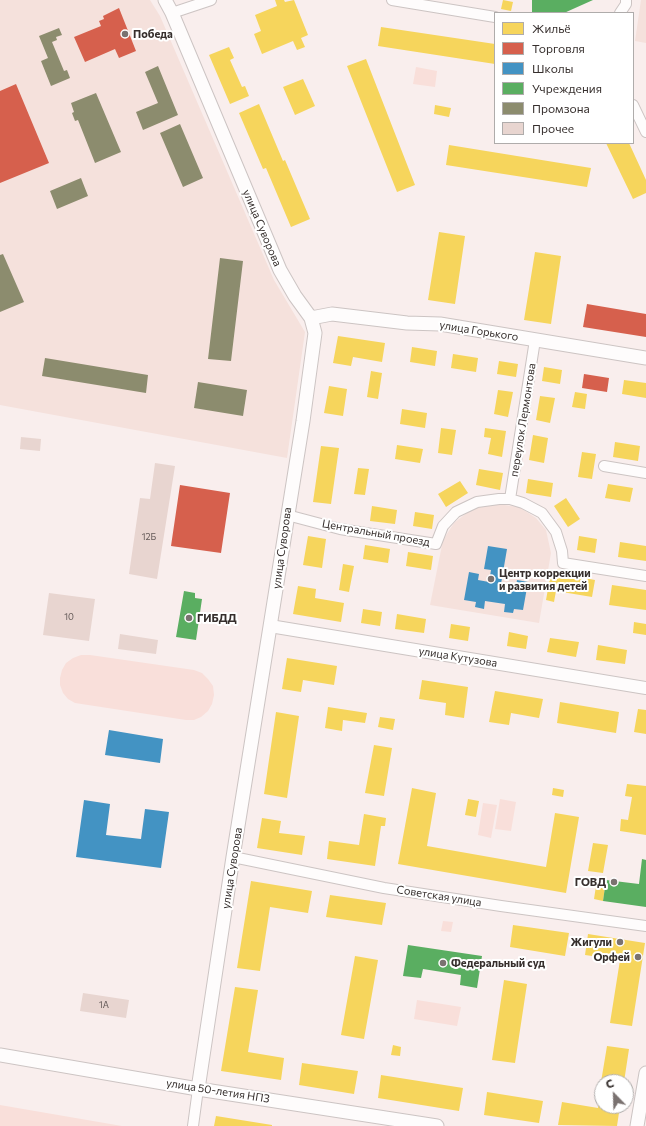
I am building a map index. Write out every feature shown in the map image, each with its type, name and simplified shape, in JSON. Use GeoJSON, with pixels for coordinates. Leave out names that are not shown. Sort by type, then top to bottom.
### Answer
{"type":"FeatureCollection","features":[{"type":"Feature","properties":{"kind":"main road","name":"улица Суворова"},"geometry":{"type":"LineString","coordinates":[[165,0],[172,13],[280,270],[295,296],[311,318],[314,333],[303,421],[233,857],[198,1089]]}},
{"type":"Feature","properties":{"kind":"main road","name":"улица Горького"},"geometry":{"type":"LineString","coordinates":[[311,318],[332,314],[407,323],[440,324],[646,358]]}},
{"type":"Feature","properties":{"kind":"main road","name":"улица 50-летия НПЗ"},"geometry":{"type":"LineString","coordinates":[[0,1055],[198,1089],[436,1126]]}},
{"type":"Feature","properties":{"kind":"main road"},"geometry":{"type":"LineString","coordinates":[[637,1126],[646,1073]]}},
{"type":"Feature","properties":{"kind":"street"},"geometry":{"type":"LineString","coordinates":[[172,13],[212,0]]}},
{"type":"Feature","properties":{"kind":"street"},"geometry":{"type":"LineString","coordinates":[[392,0],[494,17]]}},
{"type":"Feature","properties":{"kind":"street"},"geometry":{"type":"LineString","coordinates":[[621,12],[626,4],[626,0]]}},
{"type":"Feature","properties":{"kind":"street"},"geometry":{"type":"LineString","coordinates":[[634,107],[646,132]]}},
{"type":"Feature","properties":{"kind":"street","name":"переулок Лермонтова"},"geometry":{"type":"LineString","coordinates":[[510,499],[535,340]]}},
{"type":"Feature","properties":{"kind":"street"},"geometry":{"type":"LineString","coordinates":[[604,466],[646,473]]}},
{"type":"Feature","properties":{"kind":"street","name":"Центральный проезд"},"geometry":{"type":"LineString","coordinates":[[287,515],[340,529],[436,544],[444,526],[456,512],[477,502],[510,499],[523,503],[542,513],[556,532],[562,551],[563,563],[646,576]]}},
{"type":"Feature","properties":{"kind":"street","name":"улица Кутузова"},"geometry":{"type":"LineString","coordinates":[[270,626],[646,688]]}},
{"type":"Feature","properties":{"kind":"street","name":"Советская улица"},"geometry":{"type":"LineString","coordinates":[[233,857],[384,888],[646,926]]}},
{"type":"Feature","properties":{"kind":"street","name":"улица Суворова"},"geometry":{"type":"LineString","coordinates":[[193,1126],[198,1089]]}},
{"type":"Feature","properties":{"kind":"shaded area"},"geometry":{"type":"Polygon","coordinates":[[[0,0],[150,0],[160,16],[274,280],[305,332],[287,458],[0,405],[0,0]]]}},
{"type":"Feature","properties":{"kind":"shaded area"},"geometry":{"type":"Polygon","coordinates":[[[641,0],[646,0],[646,43],[635,41],[641,0]]]}},
{"type":"Feature","properties":{"kind":"shaded area"},"geometry":{"type":"Polygon","coordinates":[[[416,67],[437,71],[435,87],[413,84],[416,67]]]}},
{"type":"Feature","properties":{"kind":"shaded area","name":"Центр коррекции и развития детей"},"geometry":{"type":"Polygon","coordinates":[[[497,504],[519,507],[536,518],[546,530],[551,553],[539,623],[430,605],[443,540],[454,523],[473,508],[497,504]]]}},
{"type":"Feature","properties":{"kind":"shaded area"},"geometry":{"type":"Polygon","coordinates":[[[81,655],[194,670],[202,673],[213,686],[214,695],[212,704],[208,711],[201,717],[194,720],[186,720],[75,703],[68,699],[63,693],[60,685],[60,678],[66,663],[81,655]]]}},
{"type":"Feature","properties":{"kind":"shaded area"},"geometry":{"type":"Polygon","coordinates":[[[500,799],[516,802],[511,831],[495,829],[500,799]]]}},
{"type":"Feature","properties":{"kind":"shaded area"},"geometry":{"type":"Polygon","coordinates":[[[483,803],[497,805],[491,838],[478,835],[483,803]]]}},
{"type":"Feature","properties":{"kind":"shaded area"},"geometry":{"type":"Polygon","coordinates":[[[443,921],[453,922],[451,932],[441,931],[443,921]]]}},
{"type":"Feature","properties":{"kind":"shaded area"},"geometry":{"type":"Polygon","coordinates":[[[417,1000],[461,1007],[457,1026],[414,1019],[417,1000]]]}},
{"type":"Feature","properties":{"kind":"shaded area"},"geometry":{"type":"Polygon","coordinates":[[[0,1105],[122,1126],[0,1126],[0,1105]]]}},
{"type":"Feature","properties":{"kind":"building: Жильё"},"geometry":{"type":"Polygon","coordinates":[[[275,0],[284,0],[285,2],[294,0],[308,35],[301,38],[305,47],[297,50],[293,41],[262,54],[254,34],[261,31],[255,15],[277,6],[275,0]]]}},
{"type":"Feature","properties":{"kind":"building: Жильё"},"geometry":{"type":"Polygon","coordinates":[[[503,0],[513,2],[511,11],[501,9],[503,0]]]}},
{"type":"Feature","properties":{"kind":"building: Жильё"},"geometry":{"type":"Polygon","coordinates":[[[381,27],[494,44],[494,64],[378,46],[381,27]]]}},
{"type":"Feature","properties":{"kind":"building: Жильё"},"geometry":{"type":"Polygon","coordinates":[[[229,47],[234,58],[230,60],[242,87],[245,86],[249,96],[230,104],[209,55],[229,47]]]}},
{"type":"Feature","properties":{"kind":"building: Жильё"},"geometry":{"type":"Polygon","coordinates":[[[366,59],[415,185],[397,192],[347,66],[366,59]]]}},
{"type":"Feature","properties":{"kind":"building: Жильё"},"geometry":{"type":"Polygon","coordinates":[[[303,79],[315,106],[295,115],[283,87],[303,79]]]}},
{"type":"Feature","properties":{"kind":"building: Жильё"},"geometry":{"type":"Polygon","coordinates":[[[259,104],[310,219],[291,227],[266,168],[263,169],[239,113],[259,104]]]}},
{"type":"Feature","properties":{"kind":"building: Жильё"},"geometry":{"type":"Polygon","coordinates":[[[435,105],[451,108],[449,117],[434,114],[435,105]]]}},
{"type":"Feature","properties":{"kind":"building: Жильё"},"geometry":{"type":"Polygon","coordinates":[[[606,144],[629,144],[646,180],[646,193],[633,199],[606,144]]]}},
{"type":"Feature","properties":{"kind":"building: Жильё"},"geometry":{"type":"Polygon","coordinates":[[[449,145],[591,168],[587,187],[446,165],[449,145]]]}},
{"type":"Feature","properties":{"kind":"building: Жильё"},"geometry":{"type":"Polygon","coordinates":[[[439,232],[465,236],[455,304],[428,300],[439,232]]]}},
{"type":"Feature","properties":{"kind":"building: Жильё"},"geometry":{"type":"Polygon","coordinates":[[[535,252],[561,256],[551,324],[524,320],[535,252]]]}},
{"type":"Feature","properties":{"kind":"building: Жильё"},"geometry":{"type":"Polygon","coordinates":[[[338,336],[385,343],[382,362],[353,357],[351,366],[333,363],[338,336]]]}},
{"type":"Feature","properties":{"kind":"building: Жильё"},"geometry":{"type":"Polygon","coordinates":[[[412,347],[437,351],[435,366],[410,362],[412,347]]]}},
{"type":"Feature","properties":{"kind":"building: Жильё"},"geometry":{"type":"Polygon","coordinates":[[[453,354],[478,358],[476,372],[451,368],[453,354]]]}},
{"type":"Feature","properties":{"kind":"building: Жильё"},"geometry":{"type":"Polygon","coordinates":[[[499,361],[518,364],[516,377],[497,374],[499,361]]]}},
{"type":"Feature","properties":{"kind":"building: Жильё"},"geometry":{"type":"Polygon","coordinates":[[[544,367],[562,370],[560,384],[542,381],[544,367]]]}},
{"type":"Feature","properties":{"kind":"building: Жильё"},"geometry":{"type":"Polygon","coordinates":[[[371,371],[382,373],[378,399],[367,397],[371,371]]]}},
{"type":"Feature","properties":{"kind":"building: Жильё"},"geometry":{"type":"Polygon","coordinates":[[[624,380],[646,383],[646,398],[622,394],[624,380]]]}},
{"type":"Feature","properties":{"kind":"building: Жильё"},"geometry":{"type":"Polygon","coordinates":[[[329,386],[347,389],[343,416],[324,413],[329,386]]]}},
{"type":"Feature","properties":{"kind":"building: Жильё"},"geometry":{"type":"Polygon","coordinates":[[[498,390],[513,392],[508,417],[494,414],[498,390]]]}},
{"type":"Feature","properties":{"kind":"building: Жильё"},"geometry":{"type":"Polygon","coordinates":[[[575,392],[587,394],[585,409],[572,407],[575,392]]]}},
{"type":"Feature","properties":{"kind":"building: Жильё"},"geometry":{"type":"Polygon","coordinates":[[[540,396],[555,398],[550,423],[536,420],[540,396]]]}},
{"type":"Feature","properties":{"kind":"building: Жильё"},"geometry":{"type":"Polygon","coordinates":[[[402,409],[427,413],[425,428],[400,424],[402,409]]]}},
{"type":"Feature","properties":{"kind":"building: Жильё"},"geometry":{"type":"Polygon","coordinates":[[[441,428],[456,430],[452,455],[438,453],[441,428]]]}},
{"type":"Feature","properties":{"kind":"building: Жильё"},"geometry":{"type":"Polygon","coordinates":[[[485,428],[506,431],[502,457],[488,454],[491,438],[484,437],[485,428]]]}},
{"type":"Feature","properties":{"kind":"building: Жильё"},"geometry":{"type":"Polygon","coordinates":[[[533,435],[548,438],[544,463],[529,460],[533,435]]]}},
{"type":"Feature","properties":{"kind":"building: Жильё"},"geometry":{"type":"Polygon","coordinates":[[[615,442],[640,446],[638,461],[613,457],[615,442]]]}},
{"type":"Feature","properties":{"kind":"building: Жильё"},"geometry":{"type":"Polygon","coordinates":[[[397,445],[423,449],[420,463],[395,459],[397,445]]]}},
{"type":"Feature","properties":{"kind":"building: Жильё"},"geometry":{"type":"Polygon","coordinates":[[[321,446],[339,448],[331,504],[313,502],[321,446]]]}},
{"type":"Feature","properties":{"kind":"building: Жильё"},"geometry":{"type":"Polygon","coordinates":[[[582,452],[596,454],[592,479],[578,477],[582,452]]]}},
{"type":"Feature","properties":{"kind":"building: Жильё"},"geometry":{"type":"Polygon","coordinates":[[[358,468],[369,469],[365,495],[354,494],[358,468]]]}},
{"type":"Feature","properties":{"kind":"building: Жильё"},"geometry":{"type":"Polygon","coordinates":[[[479,469],[503,473],[500,490],[476,485],[479,469]]]}},
{"type":"Feature","properties":{"kind":"building: Жильё"},"geometry":{"type":"Polygon","coordinates":[[[528,479],[553,483],[551,497],[526,493],[528,479]]]}},
{"type":"Feature","properties":{"kind":"building: Жильё"},"geometry":{"type":"Polygon","coordinates":[[[460,481],[468,493],[446,507],[438,494],[460,481]]]}},
{"type":"Feature","properties":{"kind":"building: Жильё"},"geometry":{"type":"Polygon","coordinates":[[[608,484],[633,488],[630,502],[605,498],[608,484]]]}},
{"type":"Feature","properties":{"kind":"building: Жильё"},"geometry":{"type":"Polygon","coordinates":[[[566,498],[580,519],[568,527],[554,506],[566,498]]]}},
{"type":"Feature","properties":{"kind":"building: Жильё"},"geometry":{"type":"Polygon","coordinates":[[[372,506],[397,510],[395,524],[370,521],[372,506]]]}},
{"type":"Feature","properties":{"kind":"building: Жильё"},"geometry":{"type":"Polygon","coordinates":[[[415,512],[434,515],[432,529],[413,526],[415,512]]]}},
{"type":"Feature","properties":{"kind":"building: Жильё"},"geometry":{"type":"Polygon","coordinates":[[[308,536],[326,539],[322,568],[303,565],[308,536]]]}},
{"type":"Feature","properties":{"kind":"building: Жильё"},"geometry":{"type":"Polygon","coordinates":[[[579,536],[597,539],[595,553],[577,550],[579,536]]]}},
{"type":"Feature","properties":{"kind":"building: Жильё"},"geometry":{"type":"Polygon","coordinates":[[[620,542],[646,546],[646,561],[618,557],[620,542]]]}},
{"type":"Feature","properties":{"kind":"building: Жильё"},"geometry":{"type":"Polygon","coordinates":[[[365,545],[390,549],[388,563],[363,559],[365,545]]]}},
{"type":"Feature","properties":{"kind":"building: Жильё"},"geometry":{"type":"Polygon","coordinates":[[[408,552],[433,556],[431,570],[406,566],[408,552]]]}},
{"type":"Feature","properties":{"kind":"building: Жильё"},"geometry":{"type":"Polygon","coordinates":[[[343,564],[354,566],[349,592],[339,590],[343,564]]]}},
{"type":"Feature","properties":{"kind":"building: Жильё"},"geometry":{"type":"Polygon","coordinates":[[[551,572],[595,580],[592,597],[556,591],[554,602],[546,600],[551,572]]]}},
{"type":"Feature","properties":{"kind":"building: Жильё"},"geometry":{"type":"Polygon","coordinates":[[[612,585],[646,590],[646,610],[609,605],[612,585]]]}},
{"type":"Feature","properties":{"kind":"building: Жильё"},"geometry":{"type":"Polygon","coordinates":[[[298,586],[316,589],[315,598],[344,603],[341,622],[293,614],[298,586]]]}},
{"type":"Feature","properties":{"kind":"building: Жильё"},"geometry":{"type":"Polygon","coordinates":[[[363,609],[382,612],[380,626],[361,623],[363,609]]]}},
{"type":"Feature","properties":{"kind":"building: Жильё"},"geometry":{"type":"Polygon","coordinates":[[[397,614],[426,619],[424,633],[395,629],[397,614]]]}},
{"type":"Feature","properties":{"kind":"building: Жильё"},"geometry":{"type":"Polygon","coordinates":[[[634,622],[646,624],[646,635],[633,633],[634,622]]]}},
{"type":"Feature","properties":{"kind":"building: Жильё"},"geometry":{"type":"Polygon","coordinates":[[[451,624],[470,627],[468,641],[449,638],[451,624]]]}},
{"type":"Feature","properties":{"kind":"building: Жильё"},"geometry":{"type":"Polygon","coordinates":[[[509,632],[528,636],[526,649],[507,646],[509,632]]]}},
{"type":"Feature","properties":{"kind":"building: Жильё"},"geometry":{"type":"Polygon","coordinates":[[[550,638],[579,642],[576,657],[547,652],[550,638]]]}},
{"type":"Feature","properties":{"kind":"building: Жильё"},"geometry":{"type":"Polygon","coordinates":[[[598,645],[627,650],[625,664],[596,660],[598,645]]]}},
{"type":"Feature","properties":{"kind":"building: Жильё"},"geometry":{"type":"Polygon","coordinates":[[[287,658],[337,666],[334,685],[303,680],[301,692],[282,689],[287,658]]]}},
{"type":"Feature","properties":{"kind":"building: Жильё"},"geometry":{"type":"Polygon","coordinates":[[[422,680],[468,687],[464,718],[445,715],[446,703],[419,699],[422,680]]]}},
{"type":"Feature","properties":{"kind":"building: Жильё"},"geometry":{"type":"Polygon","coordinates":[[[495,691],[543,699],[539,718],[511,713],[509,725],[489,722],[495,691]]]}},
{"type":"Feature","properties":{"kind":"building: Жильё"},"geometry":{"type":"Polygon","coordinates":[[[560,702],[619,712],[616,733],[557,723],[560,702]]]}},
{"type":"Feature","properties":{"kind":"building: Жильё"},"geometry":{"type":"Polygon","coordinates":[[[328,707],[367,713],[365,723],[343,720],[342,731],[325,728],[328,707]]]}},
{"type":"Feature","properties":{"kind":"building: Жильё"},"geometry":{"type":"Polygon","coordinates":[[[638,709],[646,710],[646,734],[634,732],[638,709]]]}},
{"type":"Feature","properties":{"kind":"building: Жильё"},"geometry":{"type":"Polygon","coordinates":[[[276,712],[299,716],[287,798],[264,794],[276,712]]]}},
{"type":"Feature","properties":{"kind":"building: Жильё"},"geometry":{"type":"Polygon","coordinates":[[[380,717],[395,719],[393,730],[378,727],[380,717]]]}},
{"type":"Feature","properties":{"kind":"building: Жильё"},"geometry":{"type":"Polygon","coordinates":[[[374,745],[392,748],[384,796],[365,793],[374,745]]]}},
{"type":"Feature","properties":{"kind":"building: Жильё"},"geometry":{"type":"Polygon","coordinates":[[[627,784],[646,786],[646,835],[620,831],[621,819],[628,820],[632,797],[625,796],[627,784]]]}},
{"type":"Feature","properties":{"kind":"building: Жильё"},"geometry":{"type":"Polygon","coordinates":[[[412,788],[436,793],[427,846],[546,867],[555,813],[579,817],[566,893],[398,864],[412,788]]]}},
{"type":"Feature","properties":{"kind":"building: Жильё"},"geometry":{"type":"Polygon","coordinates":[[[553,788],[564,790],[563,797],[552,795],[553,788]]]}},
{"type":"Feature","properties":{"kind":"building: Жильё"},"geometry":{"type":"Polygon","coordinates":[[[468,799],[479,801],[476,817],[465,815],[468,799]]]}},
{"type":"Feature","properties":{"kind":"building: Жильё"},"geometry":{"type":"Polygon","coordinates":[[[364,814],[386,818],[385,826],[381,826],[375,866],[327,859],[329,841],[359,845],[364,814]]]}},
{"type":"Feature","properties":{"kind":"building: Жильё"},"geometry":{"type":"Polygon","coordinates":[[[262,818],[281,821],[279,833],[305,836],[302,855],[257,848],[262,818]]]}},
{"type":"Feature","properties":{"kind":"building: Жильё"},"geometry":{"type":"Polygon","coordinates":[[[593,843],[608,845],[603,873],[588,871],[593,843]]]}},
{"type":"Feature","properties":{"kind":"building: Жильё"},"geometry":{"type":"Polygon","coordinates":[[[251,881],[312,891],[308,913],[270,907],[260,971],[237,968],[251,881]]]}},
{"type":"Feature","properties":{"kind":"building: Жильё"},"geometry":{"type":"Polygon","coordinates":[[[596,886],[605,887],[603,901],[594,899],[596,886]]]}},
{"type":"Feature","properties":{"kind":"building: Жильё"},"geometry":{"type":"Polygon","coordinates":[[[330,895],[386,903],[382,925],[326,917],[330,895]]]}},
{"type":"Feature","properties":{"kind":"building: Жильё"},"geometry":{"type":"Polygon","coordinates":[[[513,925],[569,933],[565,956],[510,947],[513,925]]]}},
{"type":"Feature","properties":{"kind":"building: Жильё"},"geometry":{"type":"Polygon","coordinates":[[[588,934],[645,943],[632,1026],[610,1023],[620,960],[585,955],[588,934]]]}},
{"type":"Feature","properties":{"kind":"building: Жильё"},"geometry":{"type":"Polygon","coordinates":[[[355,956],[378,960],[364,1039],[341,1035],[355,956]]]}},
{"type":"Feature","properties":{"kind":"building: Жильё"},"geometry":{"type":"Polygon","coordinates":[[[504,980],[527,984],[515,1063],[492,1060],[504,980]]]}},
{"type":"Feature","properties":{"kind":"building: Жильё"},"geometry":{"type":"Polygon","coordinates":[[[235,987],[258,990],[248,1052],[284,1058],[281,1080],[221,1071],[235,987]]]}},
{"type":"Feature","properties":{"kind":"building: Жильё"},"geometry":{"type":"Polygon","coordinates":[[[393,1045],[401,1047],[400,1056],[391,1055],[393,1045]]]}},
{"type":"Feature","properties":{"kind":"building: Жильё"},"geometry":{"type":"Polygon","coordinates":[[[607,1046],[629,1049],[625,1074],[602,1074],[607,1046]]]}},
{"type":"Feature","properties":{"kind":"building: Жильё"},"geometry":{"type":"Polygon","coordinates":[[[302,1063],[358,1071],[354,1094],[299,1085],[302,1063]]]}},
{"type":"Feature","properties":{"kind":"building: Жильё"},"geometry":{"type":"Polygon","coordinates":[[[381,1075],[463,1088],[459,1111],[378,1098],[381,1075]]]}},
{"type":"Feature","properties":{"kind":"building: Жильё"},"geometry":{"type":"Polygon","coordinates":[[[487,1092],[543,1101],[539,1123],[484,1115],[487,1092]]]}},
{"type":"Feature","properties":{"kind":"building: Жильё"},"geometry":{"type":"Polygon","coordinates":[[[562,1102],[594,1107],[594,1114],[619,1114],[617,1126],[558,1125],[562,1102]]]}},
{"type":"Feature","properties":{"kind":"building: Жильё"},"geometry":{"type":"Polygon","coordinates":[[[216,1116],[272,1125],[272,1126],[214,1126],[216,1116]]]}},
{"type":"Feature","properties":{"kind":"building: Торговля"},"geometry":{"type":"Polygon","coordinates":[[[119,8],[136,51],[119,58],[115,49],[85,62],[74,37],[101,26],[99,21],[104,19],[103,16],[119,8]]]}},
{"type":"Feature","properties":{"kind":"building: Торговля"},"geometry":{"type":"Polygon","coordinates":[[[16,84],[49,163],[0,183],[0,91],[16,84]]]}},
{"type":"Feature","properties":{"kind":"building: Торговля"},"geometry":{"type":"Polygon","coordinates":[[[587,304],[646,314],[646,337],[583,327],[587,304]]]}},
{"type":"Feature","properties":{"kind":"building: Торговля"},"geometry":{"type":"Polygon","coordinates":[[[584,374],[609,378],[607,392],[582,388],[584,374]]]}},
{"type":"Feature","properties":{"kind":"building: Торговля"},"geometry":{"type":"Polygon","coordinates":[[[180,485],[230,493],[221,553],[171,546],[180,485]]]}},
{"type":"Feature","properties":{"kind":"building: Школы"},"geometry":{"type":"Polygon","coordinates":[[[488,546],[507,549],[501,584],[516,586],[517,580],[528,582],[523,610],[514,609],[513,613],[504,612],[505,604],[485,601],[484,609],[475,607],[476,602],[464,600],[469,572],[479,574],[478,580],[489,582],[491,570],[484,569],[488,546]]]}},
{"type":"Feature","properties":{"kind":"building: Школы"},"geometry":{"type":"Polygon","coordinates":[[[109,730],[163,739],[160,763],[105,755],[109,730]]]}},
{"type":"Feature","properties":{"kind":"building: Школы"},"geometry":{"type":"Polygon","coordinates":[[[84,800],[110,804],[106,835],[141,839],[145,809],[169,812],[161,868],[76,857],[84,800]]]}},
{"type":"Feature","properties":{"kind":"building: Учреждения"},"geometry":{"type":"Polygon","coordinates":[[[532,0],[593,0],[566,12],[532,12],[532,0]]]}},
{"type":"Feature","properties":{"kind":"building: Учреждения","name":"ГИБДД"},"geometry":{"type":"Polygon","coordinates":[[[184,591],[195,593],[195,598],[202,599],[196,640],[176,637],[184,591]]]}},
{"type":"Feature","properties":{"kind":"building: Учреждения","name":"ГОВД"},"geometry":{"type":"Polygon","coordinates":[[[642,859],[646,860],[646,907],[603,901],[606,880],[639,884],[642,859]]]}},
{"type":"Feature","properties":{"kind":"building: Учреждения","name":"Федеральный суд"},"geometry":{"type":"Polygon","coordinates":[[[408,945],[482,956],[477,988],[460,985],[461,975],[423,969],[421,978],[403,976],[408,945]]]}},
{"type":"Feature","properties":{"kind":"building: Промзона"},"geometry":{"type":"Polygon","coordinates":[[[59,28],[62,35],[56,37],[57,40],[52,42],[64,71],[67,70],[70,78],[51,86],[41,61],[48,58],[39,36],[59,28]]]}},
{"type":"Feature","properties":{"kind":"building: Промзона"},"geometry":{"type":"Polygon","coordinates":[[[158,66],[178,115],[143,130],[136,112],[158,103],[145,72],[158,66]]]}},
{"type":"Feature","properties":{"kind":"building: Промзона"},"geometry":{"type":"Polygon","coordinates":[[[96,93],[121,152],[95,163],[78,120],[75,121],[71,103],[96,93]]]}},
{"type":"Feature","properties":{"kind":"building: Промзона"},"geometry":{"type":"Polygon","coordinates":[[[180,124],[203,178],[183,187],[160,133],[180,124]]]}},
{"type":"Feature","properties":{"kind":"building: Промзона"},"geometry":{"type":"Polygon","coordinates":[[[81,178],[88,196],[57,209],[50,191],[81,178]]]}},
{"type":"Feature","properties":{"kind":"building: Промзона"},"geometry":{"type":"Polygon","coordinates":[[[3,254],[24,302],[0,312],[0,255],[3,254]]]}},
{"type":"Feature","properties":{"kind":"building: Промзона"},"geometry":{"type":"Polygon","coordinates":[[[220,258],[243,261],[231,361],[208,359],[220,258]]]}},
{"type":"Feature","properties":{"kind":"building: Промзона"},"geometry":{"type":"Polygon","coordinates":[[[45,358],[148,375],[146,393],[42,376],[45,358]]]}},
{"type":"Feature","properties":{"kind":"building: Промзона"},"geometry":{"type":"Polygon","coordinates":[[[198,382],[247,390],[243,416],[194,408],[198,382]]]}},
{"type":"Feature","properties":{"kind":"building: Прочее"},"geometry":{"type":"Polygon","coordinates":[[[21,437],[41,439],[40,451],[20,449],[21,437]]]}},
{"type":"Feature","properties":{"kind":"building: Прочее"},"geometry":{"type":"Polygon","coordinates":[[[155,463],[175,466],[157,579],[129,574],[140,498],[150,499],[155,463]]]}},
{"type":"Feature","properties":{"kind":"building: Прочее"},"geometry":{"type":"Polygon","coordinates":[[[49,593],[95,599],[89,641],[43,635],[49,593]]]}},
{"type":"Feature","properties":{"kind":"building: Прочее"},"geometry":{"type":"Polygon","coordinates":[[[120,634],[158,640],[156,654],[118,649],[120,634]]]}},
{"type":"Feature","properties":{"kind":"building: Прочее"},"geometry":{"type":"Polygon","coordinates":[[[83,993],[129,1000],[126,1018],[80,1011],[83,993]]]}},
{"type":"Feature","properties":{"kind":"place","name":"Победа"},"geometry":{"type":"Point","coordinates":[125,34]}},
{"type":"Feature","properties":{"kind":"place","name":"Центр коррекции и развития детей"},"geometry":{"type":"Point","coordinates":[491,579]}},
{"type":"Feature","properties":{"kind":"place","name":"ГИБДД"},"geometry":{"type":"Point","coordinates":[189,618]}},
{"type":"Feature","properties":{"kind":"place","name":"ГОВД"},"geometry":{"type":"Point","coordinates":[614,882]}},
{"type":"Feature","properties":{"kind":"place","name":"Жигули"},"geometry":{"type":"Point","coordinates":[620,942]}},
{"type":"Feature","properties":{"kind":"place","name":"Орфей"},"geometry":{"type":"Point","coordinates":[638,957]}},
{"type":"Feature","properties":{"kind":"place","name":"Федеральный суд"},"geometry":{"type":"Point","coordinates":[443,963]}}]}
